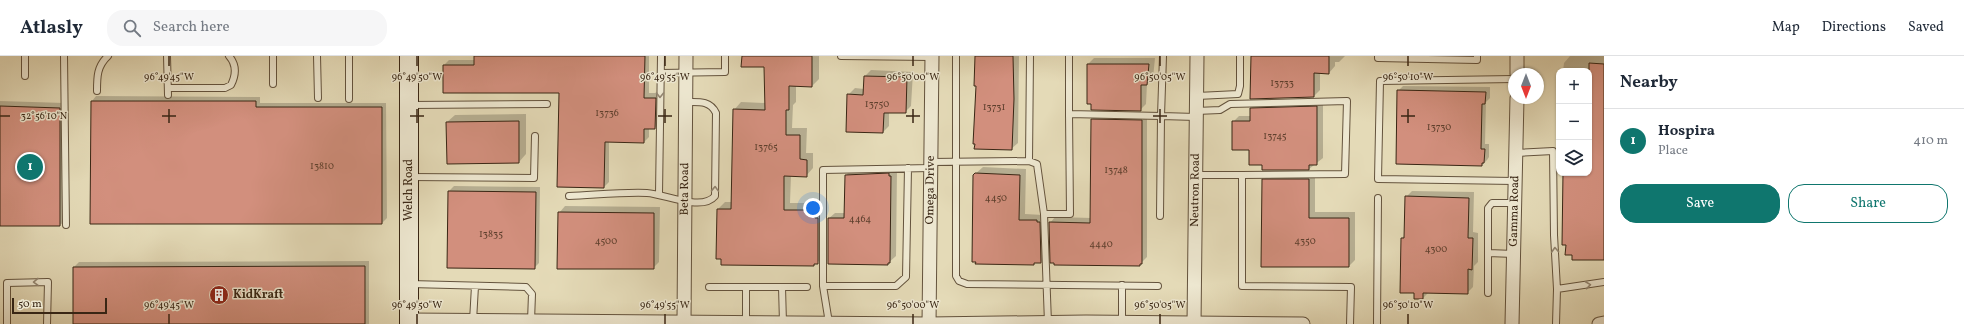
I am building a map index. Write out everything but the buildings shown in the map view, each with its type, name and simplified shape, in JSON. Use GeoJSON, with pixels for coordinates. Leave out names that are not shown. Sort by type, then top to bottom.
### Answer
{"type":"FeatureCollection","features":[{"type":"Feature","properties":{"kind":"street","name":"Welch Road"},"geometry":{"type":"LineString","coordinates":[[409,56],[409,322]]}},
{"type":"Feature","properties":{"kind":"street","name":"Beta Road"},"geometry":{"type":"LineString","coordinates":[[684,323],[686,56]]}},
{"type":"Feature","properties":{"kind":"street","name":"Neutron Road"},"geometry":{"type":"LineString","coordinates":[[1194,324],[1198,56]]}},
{"type":"Feature","properties":{"kind":"street"},"geometry":{"type":"LineString","coordinates":[[1517,56],[1517,68]]}},
{"type":"Feature","properties":{"kind":"street","name":"Omega Drive"},"geometry":{"type":"LineString","coordinates":[[929,324],[932,57]]}},
{"type":"Feature","properties":{"kind":"street","name":"Gamma Road"},"geometry":{"type":"LineString","coordinates":[[1512,324],[1517,104]]}},
{"type":"Feature","properties":{"kind":"street"},"geometry":{"type":"LineString","coordinates":[[409,322],[783,322],[1003,324],[1122,322],[1194,324],[1242,322],[1303,324]]}},
{"type":"Feature","properties":{"kind":"street"},"geometry":{"type":"LineString","coordinates":[[1598,324],[1604,323]]}},
{"type":"Feature","properties":{"kind":"lane"},"geometry":{"type":"LineString","coordinates":[[25,56],[25,76]]}},
{"type":"Feature","properties":{"kind":"lane"},"geometry":{"type":"LineString","coordinates":[[64,56],[66,225]]}},
{"type":"Feature","properties":{"kind":"lane"},"geometry":{"type":"LineString","coordinates":[[97,91],[97,73],[101,64],[108,56]]}},
{"type":"Feature","properties":{"kind":"lane"},"geometry":{"type":"LineString","coordinates":[[167,56],[168,95]]}},
{"type":"Feature","properties":{"kind":"lane"},"geometry":{"type":"LineString","coordinates":[[168,88],[225,88],[231,85],[235,77],[235,66],[230,56]]}},
{"type":"Feature","properties":{"kind":"lane"},"geometry":{"type":"LineString","coordinates":[[273,56],[274,84]]}},
{"type":"Feature","properties":{"kind":"lane"},"geometry":{"type":"LineString","coordinates":[[317,56],[318,98]]}},
{"type":"Feature","properties":{"kind":"lane"},"geometry":{"type":"LineString","coordinates":[[349,98],[350,56]]}},
{"type":"Feature","properties":{"kind":"lane"},"geometry":{"type":"LineString","coordinates":[[659,194],[661,56]]}},
{"type":"Feature","properties":{"kind":"lane"},"geometry":{"type":"LineString","coordinates":[[661,73],[725,72],[725,56]]}},
{"type":"Feature","properties":{"kind":"lane"},"geometry":{"type":"LineString","coordinates":[[841,56],[932,57]]}},
{"type":"Feature","properties":{"kind":"lane"},"geometry":{"type":"LineString","coordinates":[[956,56],[958,279],[962,283],[967,284],[1158,286]]}},
{"type":"Feature","properties":{"kind":"lane"},"geometry":{"type":"LineString","coordinates":[[1029,161],[1030,56]]}},
{"type":"Feature","properties":{"kind":"lane"},"geometry":{"type":"LineString","coordinates":[[1044,214],[1070,214],[1069,56]]}},
{"type":"Feature","properties":{"kind":"lane"},"geometry":{"type":"LineString","coordinates":[[1160,216],[1163,56]]}},
{"type":"Feature","properties":{"kind":"lane"},"geometry":{"type":"LineString","coordinates":[[1197,96],[1238,94],[1240,86],[1240,56]]}},
{"type":"Feature","properties":{"kind":"lane"},"geometry":{"type":"LineString","coordinates":[[1378,56],[1378,58],[1477,60],[1477,56]]}},
{"type":"Feature","properties":{"kind":"lane"},"geometry":{"type":"LineString","coordinates":[[1508,79],[1380,81],[1378,179],[1515,181]]}},
{"type":"Feature","properties":{"kind":"lane"},"geometry":{"type":"LineString","coordinates":[[569,196],[659,194],[685,202],[704,202],[715,196],[716,116],[712,106],[707,103],[685,102]]}},
{"type":"Feature","properties":{"kind":"lane"},"geometry":{"type":"LineString","coordinates":[[1069,114],[1161,116],[1196,114],[1220,110],[1230,104],[1347,102],[1345,174],[1197,175]]}},
{"type":"Feature","properties":{"kind":"lane"},"geometry":{"type":"LineString","coordinates":[[409,105],[547,104]]}},
{"type":"Feature","properties":{"kind":"lane"},"geometry":{"type":"LineString","coordinates":[[409,177],[534,178],[535,136]]}},
{"type":"Feature","properties":{"kind":"lane"},"geometry":{"type":"LineString","coordinates":[[1516,153],[1553,151],[1554,235],[1557,289],[1556,324]]}},
{"type":"Feature","properties":{"kind":"lane"},"geometry":{"type":"LineString","coordinates":[[835,323],[823,286],[823,170],[908,168],[956,162],[1029,161],[1037,164],[1044,214],[1048,286],[1040,323]]}},
{"type":"Feature","properties":{"kind":"lane"},"geometry":{"type":"LineString","coordinates":[[823,286],[896,286],[906,277],[908,168]]}},
{"type":"Feature","properties":{"kind":"lane"},"geometry":{"type":"LineString","coordinates":[[1242,175],[1242,286],[1351,287],[1350,324]]}},
{"type":"Feature","properties":{"kind":"lane"},"geometry":{"type":"LineString","coordinates":[[1377,324],[1378,198]]}},
{"type":"Feature","properties":{"kind":"lane"},"geometry":{"type":"LineString","coordinates":[[1488,293],[1489,204],[1515,203]]}},
{"type":"Feature","properties":{"kind":"lane"},"geometry":{"type":"LineString","coordinates":[[1488,253],[1514,254]]}},
{"type":"Feature","properties":{"kind":"lane"},"geometry":{"type":"LineString","coordinates":[[7,324],[7,283],[48,282],[47,324]]}},
{"type":"Feature","properties":{"kind":"lane"},"geometry":{"type":"LineString","coordinates":[[1557,289],[1604,282]]}},
{"type":"Feature","properties":{"kind":"lane"},"geometry":{"type":"LineString","coordinates":[[409,284],[526,287],[532,294],[539,322]]}},
{"type":"Feature","properties":{"kind":"lane"},"geometry":{"type":"LineString","coordinates":[[1122,285],[1122,322]]}},
{"type":"Feature","properties":{"kind":"lane"},"geometry":{"type":"LineString","coordinates":[[473,321],[475,286]]}},
{"type":"Feature","properties":{"kind":"lane"},"geometry":{"type":"LineString","coordinates":[[709,287],[807,287]]}},
{"type":"Feature","properties":{"kind":"lane"},"geometry":{"type":"LineString","coordinates":[[746,287],[746,322]]}},
{"type":"Feature","properties":{"kind":"lane"},"geometry":{"type":"LineString","coordinates":[[782,287],[783,322]]}},
{"type":"Feature","properties":{"kind":"place","name":"Hospira"},"geometry":{"type":"Point","coordinates":[30,167]}},
{"type":"Feature","properties":{"kind":"place","name":"KidKraft"},"geometry":{"type":"Point","coordinates":[219,295]}}]}
